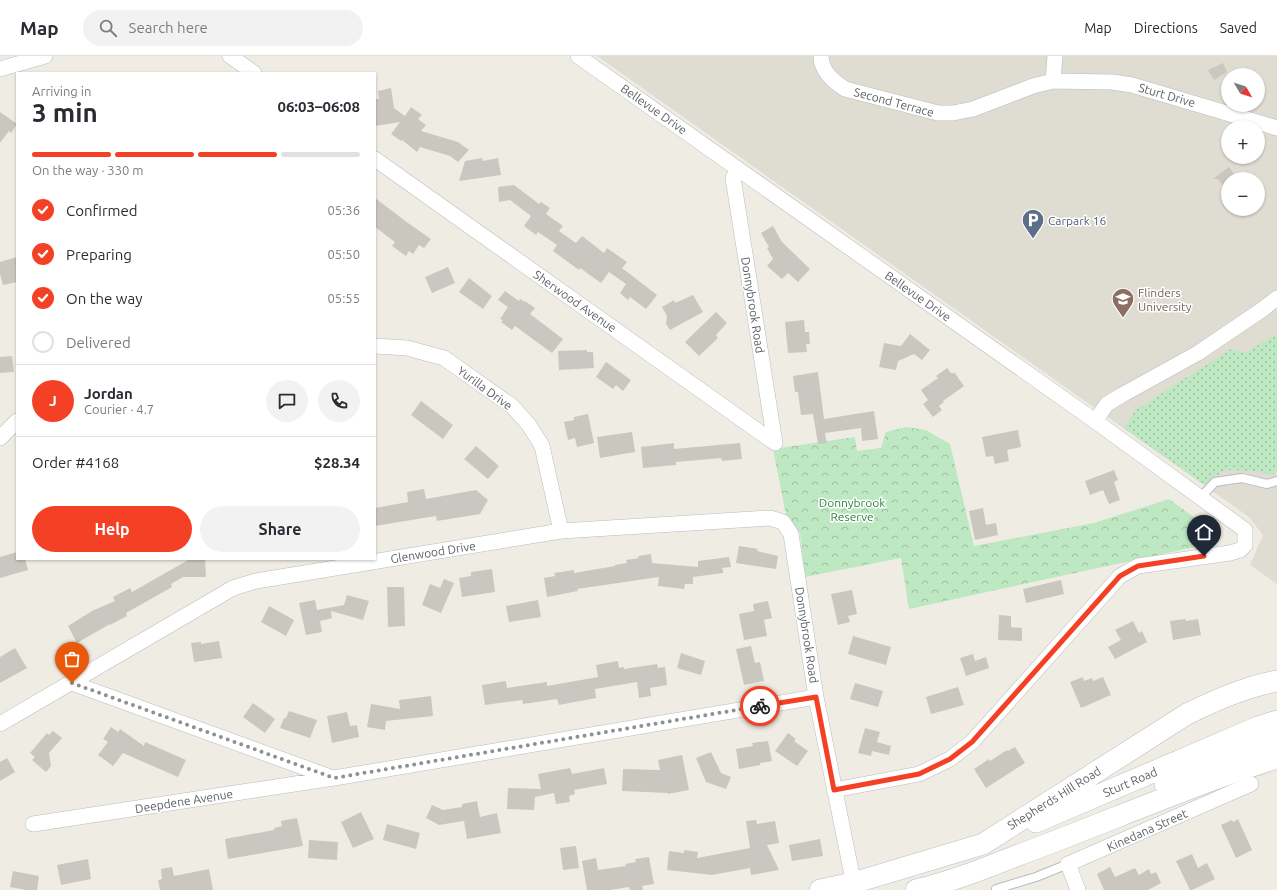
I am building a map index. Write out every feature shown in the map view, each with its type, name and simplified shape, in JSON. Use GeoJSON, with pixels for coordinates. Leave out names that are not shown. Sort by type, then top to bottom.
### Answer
{"type":"FeatureCollection","features":[{"type":"Feature","properties":{"kind":"main road","name":"Shepherds Hill Road"},"geometry":{"type":"LineString","coordinates":[[820,890],[854,887],[983,844],[1187,714],[1226,696],[1259,684],[1277,681]]}},
{"type":"Feature","properties":{"kind":"main road","name":"Sturt Road"},"geometry":{"type":"LineString","coordinates":[[983,844],[1277,721]]}},
{"type":"Feature","properties":{"kind":"main road","name":"Sturt Road"},"geometry":{"type":"LineString","coordinates":[[1037,849],[1127,801],[1277,736]]}},
{"type":"Feature","properties":{"kind":"main road"},"geometry":{"type":"LineString","coordinates":[[916,890],[942,884],[1037,849],[1230,773],[1277,758]]}},
{"type":"Feature","properties":{"kind":"street"},"geometry":{"type":"LineString","coordinates":[[0,69],[45,56]]}},
{"type":"Feature","properties":{"kind":"street"},"geometry":{"type":"LineString","coordinates":[[230,56],[253,72]]}},
{"type":"Feature","properties":{"kind":"street","name":"Bellevue Drive"},"geometry":{"type":"LineString","coordinates":[[578,56],[1095,421],[1245,530],[1245,545],[1240,550],[1230,553],[1138,566],[1120,576],[972,742],[950,759],[919,774],[834,790]]}},
{"type":"Feature","properties":{"kind":"street","name":"Second Terrace"},"geometry":{"type":"LineString","coordinates":[[821,56],[821,64],[827,73],[836,83],[845,89],[938,114],[953,114],[973,109],[1034,86],[1053,81]]}},
{"type":"Feature","properties":{"kind":"street"},"geometry":{"type":"LineString","coordinates":[[1053,81],[1055,56]]}},
{"type":"Feature","properties":{"kind":"street","name":"Sturt Drive"},"geometry":{"type":"LineString","coordinates":[[1053,81],[1112,82],[1132,85],[1277,128]]}},
{"type":"Feature","properties":{"kind":"street","name":"Sherwood Avenue"},"geometry":{"type":"LineString","coordinates":[[376,160],[775,443]]}},
{"type":"Feature","properties":{"kind":"street","name":"Donnybrook Road"},"geometry":{"type":"LineString","coordinates":[[738,169],[733,178],[775,443]]}},
{"type":"Feature","properties":{"kind":"street"},"geometry":{"type":"LineString","coordinates":[[1095,421],[1107,404],[1122,394],[1198,353],[1277,298]]}},
{"type":"Feature","properties":{"kind":"street","name":"Yurilla Drive"},"geometry":{"type":"LineString","coordinates":[[376,346],[407,348],[444,358],[512,406],[529,425],[542,446],[561,531]]}},
{"type":"Feature","properties":{"kind":"street"},"geometry":{"type":"LineString","coordinates":[[0,438],[16,421]]}},
{"type":"Feature","properties":{"kind":"street","name":"Glenwood Drive"},"geometry":{"type":"LineString","coordinates":[[0,724],[233,588],[256,581],[561,531],[770,518],[783,522]]}},
{"type":"Feature","properties":{"kind":"street","name":"Donnybrook Road"},"geometry":{"type":"LineString","coordinates":[[783,522],[790,534],[816,697],[854,887]]}},
{"type":"Feature","properties":{"kind":"street","name":"Deepdene Avenue"},"geometry":{"type":"LineString","coordinates":[[72,683],[334,778]]}},
{"type":"Feature","properties":{"kind":"street","name":"Deepdene Avenue"},"geometry":{"type":"LineString","coordinates":[[33,824],[334,778],[816,697]]}},
{"type":"Feature","properties":{"kind":"street","name":"Kinedana Street"},"geometry":{"type":"LineString","coordinates":[[1068,864],[1251,784]]}},
{"type":"Feature","properties":{"kind":"street"},"geometry":{"type":"LineString","coordinates":[[1068,864],[1078,890]]}},
{"type":"Feature","properties":{"kind":"lane"},"geometry":{"type":"LineString","coordinates":[[1200,498],[1215,482],[1242,478],[1267,484],[1277,482]]}},
{"type":"Feature","properties":{"kind":"lane"},"geometry":{"type":"LineString","coordinates":[[996,889],[1036,877],[1068,864]]}},
{"type":"Feature","properties":{"kind":"shaded area","name":"Flinders University"},"geometry":{"type":"Polygon","coordinates":[[[597,56],[1277,56],[1277,584],[1250,565],[1263,535],[1249,517],[597,56]]]}},
{"type":"Feature","properties":{"kind":"green space"},"geometry":{"type":"Polygon","coordinates":[[[1277,334],[1277,469],[1273,475],[1256,471],[1224,470],[1205,485],[1124,428],[1136,410],[1231,349],[1245,353],[1277,334]]]}},
{"type":"Feature","properties":{"kind":"green space","name":"Donnybrook Reserve"},"geometry":{"type":"Polygon","coordinates":[[[906,427],[926,430],[950,444],[974,546],[1094,523],[1169,499],[1220,536],[1218,542],[909,609],[901,558],[805,577],[800,533],[786,515],[773,449],[855,437],[857,451],[881,448],[886,432],[906,427]]]}},
{"type":"Feature","properties":{"kind":"building"},"geometry":{"type":"Polygon","coordinates":[[[1223,63],[1225,68],[1221,68],[1221,76],[1214,80],[1208,70],[1223,63]]]}},
{"type":"Feature","properties":{"kind":"building"},"geometry":{"type":"Polygon","coordinates":[[[391,88],[394,108],[405,116],[411,107],[422,115],[418,119],[426,125],[421,131],[458,142],[469,150],[458,162],[450,156],[420,147],[417,152],[402,140],[401,141],[391,134],[400,122],[376,126],[376,99],[379,99],[378,91],[391,88]]]}},
{"type":"Feature","properties":{"kind":"building"},"geometry":{"type":"Polygon","coordinates":[[[0,112],[16,123],[16,126],[11,133],[9,131],[0,143],[0,112]]]}},
{"type":"Feature","properties":{"kind":"building"},"geometry":{"type":"Polygon","coordinates":[[[482,158],[483,161],[498,158],[501,175],[459,181],[465,161],[482,158]]]}},
{"type":"Feature","properties":{"kind":"building"},"geometry":{"type":"Polygon","coordinates":[[[1229,167],[1233,172],[1222,172],[1229,167]]]}},
{"type":"Feature","properties":{"kind":"building"},"geometry":{"type":"Polygon","coordinates":[[[1221,173],[1221,183],[1218,179],[1213,179],[1221,173]]]}},
{"type":"Feature","properties":{"kind":"building"},"geometry":{"type":"Polygon","coordinates":[[[514,185],[539,204],[541,202],[550,208],[546,214],[563,226],[559,231],[576,243],[582,236],[604,253],[607,248],[627,262],[622,268],[657,295],[646,309],[630,297],[628,300],[620,293],[626,284],[609,272],[601,283],[580,268],[579,270],[553,251],[557,245],[538,232],[536,235],[524,226],[531,216],[510,200],[499,202],[498,187],[514,185]]]}},
{"type":"Feature","properties":{"kind":"building"},"geometry":{"type":"Polygon","coordinates":[[[376,199],[431,239],[424,248],[419,245],[413,254],[409,251],[406,256],[392,246],[395,242],[376,228],[376,199]]]}},
{"type":"Feature","properties":{"kind":"building"},"geometry":{"type":"Polygon","coordinates":[[[773,226],[782,242],[810,269],[798,282],[788,273],[782,279],[767,266],[773,259],[767,248],[769,247],[761,233],[773,226]]]}},
{"type":"Feature","properties":{"kind":"building"},"geometry":{"type":"Polygon","coordinates":[[[16,257],[16,282],[3,285],[0,274],[0,262],[16,257]]]}},
{"type":"Feature","properties":{"kind":"building"},"geometry":{"type":"Polygon","coordinates":[[[448,267],[455,283],[432,293],[425,277],[448,267]]]}},
{"type":"Feature","properties":{"kind":"building"},"geometry":{"type":"Polygon","coordinates":[[[469,278],[492,296],[483,309],[459,292],[469,278]]]}},
{"type":"Feature","properties":{"kind":"building"},"geometry":{"type":"Polygon","coordinates":[[[505,291],[519,301],[520,299],[525,301],[535,308],[530,314],[563,339],[552,353],[515,326],[512,330],[501,322],[503,320],[500,319],[508,307],[498,300],[505,291]]]}},
{"type":"Feature","properties":{"kind":"building"},"geometry":{"type":"Polygon","coordinates":[[[693,295],[703,312],[670,330],[666,324],[667,316],[662,307],[674,300],[675,303],[693,295]]]}},
{"type":"Feature","properties":{"kind":"building"},"geometry":{"type":"Polygon","coordinates":[[[716,312],[727,323],[716,335],[718,338],[699,356],[685,342],[716,312]]]}},
{"type":"Feature","properties":{"kind":"building"},"geometry":{"type":"Polygon","coordinates":[[[804,320],[805,332],[809,332],[810,344],[806,344],[807,352],[788,353],[785,322],[804,320]]]}},
{"type":"Feature","properties":{"kind":"building"},"geometry":{"type":"Polygon","coordinates":[[[910,334],[930,350],[922,360],[914,354],[898,361],[896,370],[879,367],[884,343],[901,346],[910,334]]]}},
{"type":"Feature","properties":{"kind":"building"},"geometry":{"type":"Polygon","coordinates":[[[587,350],[587,352],[593,352],[594,368],[559,370],[558,351],[587,350]]]}},
{"type":"Feature","properties":{"kind":"building"},"geometry":{"type":"Polygon","coordinates":[[[12,356],[14,372],[0,373],[0,357],[12,356]]]}},
{"type":"Feature","properties":{"kind":"building"},"geometry":{"type":"Polygon","coordinates":[[[606,362],[631,380],[623,391],[616,385],[613,389],[596,377],[606,362]]]}},
{"type":"Feature","properties":{"kind":"building"},"geometry":{"type":"Polygon","coordinates":[[[947,368],[952,374],[954,372],[964,386],[943,401],[944,402],[939,406],[942,410],[933,417],[923,404],[928,400],[921,390],[938,378],[936,376],[947,368]]]}},
{"type":"Feature","properties":{"kind":"building"},"geometry":{"type":"Polygon","coordinates":[[[818,372],[824,419],[874,411],[878,439],[862,441],[861,428],[825,433],[827,443],[818,444],[813,414],[801,415],[798,392],[795,392],[793,376],[818,372]]]}},
{"type":"Feature","properties":{"kind":"building"},"geometry":{"type":"Polygon","coordinates":[[[421,401],[453,425],[443,439],[411,415],[421,401]]]}},
{"type":"Feature","properties":{"kind":"building"},"geometry":{"type":"Polygon","coordinates":[[[588,414],[594,443],[577,447],[575,438],[568,440],[564,422],[574,420],[574,417],[588,414]]]}},
{"type":"Feature","properties":{"kind":"building"},"geometry":{"type":"Polygon","coordinates":[[[1018,430],[1021,447],[1007,450],[1009,461],[995,464],[993,456],[986,457],[982,437],[1018,430]]]}},
{"type":"Feature","properties":{"kind":"building"},"geometry":{"type":"Polygon","coordinates":[[[632,432],[635,452],[600,458],[597,437],[632,432]]]}},
{"type":"Feature","properties":{"kind":"building"},"geometry":{"type":"Polygon","coordinates":[[[674,443],[674,449],[740,443],[742,459],[722,461],[721,458],[676,462],[676,465],[643,468],[641,447],[674,443]]]}},
{"type":"Feature","properties":{"kind":"building"},"geometry":{"type":"Polygon","coordinates":[[[476,446],[499,466],[488,479],[464,459],[476,446]]]}},
{"type":"Feature","properties":{"kind":"building"},"geometry":{"type":"Polygon","coordinates":[[[1114,470],[1118,480],[1114,482],[1120,500],[1109,504],[1103,490],[1090,495],[1085,481],[1114,470]]]}},
{"type":"Feature","properties":{"kind":"building"},"geometry":{"type":"Polygon","coordinates":[[[424,489],[426,499],[476,490],[488,500],[480,514],[437,521],[436,516],[376,526],[376,508],[408,502],[407,492],[424,489]]]}},
{"type":"Feature","properties":{"kind":"building"},"geometry":{"type":"Polygon","coordinates":[[[983,508],[986,525],[996,523],[998,535],[975,540],[969,511],[983,508]]]}},
{"type":"Feature","properties":{"kind":"building"},"geometry":{"type":"Polygon","coordinates":[[[739,546],[758,549],[757,551],[778,556],[776,569],[736,563],[739,546]]]}},
{"type":"Feature","properties":{"kind":"building"},"geometry":{"type":"Polygon","coordinates":[[[16,552],[16,560],[25,560],[28,570],[0,578],[0,557],[16,552]]]}},
{"type":"Feature","properties":{"kind":"building"},"geometry":{"type":"Polygon","coordinates":[[[651,554],[652,563],[698,567],[698,561],[729,557],[731,567],[721,568],[723,569],[723,573],[693,577],[693,584],[685,584],[684,589],[658,586],[659,577],[577,589],[578,591],[547,597],[544,578],[555,576],[554,573],[574,570],[574,573],[615,566],[627,563],[626,560],[639,558],[638,556],[651,554]]]}},
{"type":"Feature","properties":{"kind":"building"},"geometry":{"type":"Polygon","coordinates":[[[188,560],[205,560],[206,577],[183,577],[171,584],[172,587],[126,613],[127,616],[77,643],[68,626],[92,611],[115,601],[113,597],[130,588],[132,592],[188,560]]]}},
{"type":"Feature","properties":{"kind":"building"},"geometry":{"type":"Polygon","coordinates":[[[492,569],[495,592],[462,597],[459,578],[471,576],[471,572],[492,569]]]}},
{"type":"Feature","properties":{"kind":"building"},"geometry":{"type":"Polygon","coordinates":[[[444,579],[454,583],[441,613],[422,605],[430,584],[440,588],[444,579]]]}},
{"type":"Feature","properties":{"kind":"building"},"geometry":{"type":"Polygon","coordinates":[[[1061,580],[1064,594],[1026,603],[1023,589],[1061,580]]]}},
{"type":"Feature","properties":{"kind":"building"},"geometry":{"type":"Polygon","coordinates":[[[387,587],[404,587],[405,626],[388,627],[387,587]]]}},
{"type":"Feature","properties":{"kind":"building"},"geometry":{"type":"Polygon","coordinates":[[[852,590],[857,614],[848,616],[850,622],[838,625],[831,594],[852,590]]]}},
{"type":"Feature","properties":{"kind":"building"},"geometry":{"type":"Polygon","coordinates":[[[347,595],[369,601],[363,620],[331,611],[332,618],[320,621],[322,632],[306,635],[299,603],[315,600],[317,610],[344,605],[347,595]]]}},
{"type":"Feature","properties":{"kind":"building"},"geometry":{"type":"Polygon","coordinates":[[[538,600],[541,617],[509,622],[506,606],[538,600]]]}},
{"type":"Feature","properties":{"kind":"building"},"geometry":{"type":"Polygon","coordinates":[[[768,601],[772,618],[764,620],[767,636],[744,640],[739,614],[754,611],[753,604],[768,601]]]}},
{"type":"Feature","properties":{"kind":"building"},"geometry":{"type":"Polygon","coordinates":[[[269,606],[294,620],[286,636],[261,622],[269,606]]]}},
{"type":"Feature","properties":{"kind":"building"},"geometry":{"type":"Polygon","coordinates":[[[999,615],[1011,616],[1011,627],[1022,628],[1022,641],[998,640],[999,615]]]}},
{"type":"Feature","properties":{"kind":"building"},"geometry":{"type":"Polygon","coordinates":[[[1185,619],[1186,621],[1198,619],[1201,635],[1173,640],[1170,621],[1185,619]]]}},
{"type":"Feature","properties":{"kind":"building"},"geometry":{"type":"Polygon","coordinates":[[[1133,621],[1139,633],[1142,631],[1147,642],[1115,659],[1108,647],[1121,640],[1115,630],[1133,621]]]}},
{"type":"Feature","properties":{"kind":"building"},"geometry":{"type":"Polygon","coordinates":[[[853,636],[891,647],[886,665],[848,654],[853,636]]]}},
{"type":"Feature","properties":{"kind":"building"},"geometry":{"type":"Polygon","coordinates":[[[219,641],[222,658],[194,662],[191,643],[201,642],[201,644],[219,641]]]}},
{"type":"Feature","properties":{"kind":"building"},"geometry":{"type":"Polygon","coordinates":[[[751,646],[755,663],[760,662],[764,681],[744,685],[736,649],[751,646]]]}},
{"type":"Feature","properties":{"kind":"building"},"geometry":{"type":"Polygon","coordinates":[[[15,648],[27,668],[0,683],[0,657],[15,648]]]}},
{"type":"Feature","properties":{"kind":"building"},"geometry":{"type":"Polygon","coordinates":[[[681,653],[705,661],[701,675],[677,668],[681,653]]]}},
{"type":"Feature","properties":{"kind":"building"},"geometry":{"type":"Polygon","coordinates":[[[973,654],[975,661],[986,657],[989,668],[966,676],[960,658],[973,654]]]}},
{"type":"Feature","properties":{"kind":"building"},"geometry":{"type":"Polygon","coordinates":[[[618,661],[619,668],[624,667],[624,669],[657,664],[658,668],[665,667],[667,685],[650,688],[651,696],[639,698],[637,682],[595,689],[596,698],[559,705],[557,699],[523,704],[522,700],[485,705],[482,685],[506,681],[507,688],[547,682],[547,686],[598,677],[596,665],[618,661]]]}},
{"type":"Feature","properties":{"kind":"building"},"geometry":{"type":"Polygon","coordinates":[[[1083,677],[1084,681],[1092,678],[1093,681],[1103,677],[1111,695],[1081,708],[1070,682],[1083,677]]]}},
{"type":"Feature","properties":{"kind":"building"},"geometry":{"type":"Polygon","coordinates":[[[855,683],[883,691],[878,707],[850,699],[855,683]]]}},
{"type":"Feature","properties":{"kind":"building"},"geometry":{"type":"Polygon","coordinates":[[[958,687],[964,705],[931,714],[926,697],[958,687]]]}},
{"type":"Feature","properties":{"kind":"building"},"geometry":{"type":"Polygon","coordinates":[[[431,696],[433,716],[386,721],[385,730],[367,727],[371,704],[400,709],[399,700],[431,696]]]}},
{"type":"Feature","properties":{"kind":"building"},"geometry":{"type":"Polygon","coordinates":[[[253,703],[275,719],[265,733],[243,717],[253,703]]]}},
{"type":"Feature","properties":{"kind":"building"},"geometry":{"type":"Polygon","coordinates":[[[289,711],[317,720],[310,738],[280,728],[289,711]]]}},
{"type":"Feature","properties":{"kind":"building"},"geometry":{"type":"Polygon","coordinates":[[[347,712],[350,726],[357,725],[359,737],[332,743],[327,716],[347,712]]]}},
{"type":"Feature","properties":{"kind":"building"},"geometry":{"type":"Polygon","coordinates":[[[111,727],[118,732],[120,729],[144,746],[145,742],[186,760],[178,777],[123,753],[113,766],[98,755],[108,742],[103,739],[111,727]]]}},
{"type":"Feature","properties":{"kind":"building"},"geometry":{"type":"Polygon","coordinates":[[[865,728],[880,732],[877,742],[891,746],[889,755],[872,751],[871,756],[858,753],[865,728]]]}},
{"type":"Feature","properties":{"kind":"building"},"geometry":{"type":"Polygon","coordinates":[[[53,731],[62,738],[49,753],[51,766],[46,772],[32,760],[35,757],[30,753],[47,733],[49,735],[53,731]]]}},
{"type":"Feature","properties":{"kind":"building"},"geometry":{"type":"Polygon","coordinates":[[[788,733],[796,739],[794,741],[808,751],[797,766],[775,751],[788,733]]]}},
{"type":"Feature","properties":{"kind":"building"},"geometry":{"type":"Polygon","coordinates":[[[768,741],[772,761],[739,769],[736,749],[753,746],[752,743],[768,741]]]}},
{"type":"Feature","properties":{"kind":"building"},"geometry":{"type":"Polygon","coordinates":[[[1015,747],[1025,763],[986,788],[974,769],[989,759],[990,761],[1007,750],[1008,751],[1015,747]]]}},
{"type":"Feature","properties":{"kind":"building"},"geometry":{"type":"Polygon","coordinates":[[[711,752],[721,773],[731,777],[726,789],[706,782],[696,758],[711,752]]]}},
{"type":"Feature","properties":{"kind":"building"},"geometry":{"type":"Polygon","coordinates":[[[682,755],[689,790],[668,794],[622,791],[623,769],[660,770],[658,760],[682,755]]]}},
{"type":"Feature","properties":{"kind":"building"},"geometry":{"type":"Polygon","coordinates":[[[7,758],[15,772],[0,781],[0,762],[7,758]]]}},
{"type":"Feature","properties":{"kind":"building"},"geometry":{"type":"Polygon","coordinates":[[[570,768],[572,774],[604,768],[607,784],[574,790],[575,794],[569,796],[570,802],[556,804],[554,793],[535,797],[534,810],[507,809],[508,788],[541,789],[538,774],[570,768]]]}},
{"type":"Feature","properties":{"kind":"building"},"geometry":{"type":"Polygon","coordinates":[[[477,801],[480,817],[497,813],[501,833],[467,839],[464,821],[439,825],[426,818],[432,805],[443,810],[462,807],[462,804],[477,801]]]}},
{"type":"Feature","properties":{"kind":"building"},"geometry":{"type":"Polygon","coordinates":[[[361,812],[374,839],[353,848],[341,822],[361,812]]]}},
{"type":"Feature","properties":{"kind":"building"},"geometry":{"type":"Polygon","coordinates":[[[297,818],[303,846],[228,859],[225,839],[274,830],[274,828],[282,826],[281,821],[297,818]]]}},
{"type":"Feature","properties":{"kind":"building"},"geometry":{"type":"Polygon","coordinates":[[[1238,819],[1252,850],[1236,858],[1221,825],[1238,819]]]}},
{"type":"Feature","properties":{"kind":"building"},"geometry":{"type":"Polygon","coordinates":[[[756,820],[757,824],[775,821],[779,843],[767,845],[779,870],[751,875],[750,868],[712,875],[667,870],[669,851],[684,853],[684,850],[698,852],[697,858],[750,848],[746,821],[756,820]]]}},
{"type":"Feature","properties":{"kind":"building"},"geometry":{"type":"Polygon","coordinates":[[[387,824],[420,833],[416,849],[383,840],[387,824]]]}},
{"type":"Feature","properties":{"kind":"building"},"geometry":{"type":"Polygon","coordinates":[[[820,839],[823,856],[792,861],[789,845],[820,839]]]}},
{"type":"Feature","properties":{"kind":"building"},"geometry":{"type":"Polygon","coordinates":[[[309,840],[338,842],[337,860],[308,858],[309,840]]]}},
{"type":"Feature","properties":{"kind":"building"},"geometry":{"type":"Polygon","coordinates":[[[576,846],[579,868],[563,870],[560,848],[576,846]]]}},
{"type":"Feature","properties":{"kind":"building"},"geometry":{"type":"Polygon","coordinates":[[[1192,854],[1198,868],[1207,863],[1215,879],[1190,890],[1176,861],[1192,854]]]}},
{"type":"Feature","properties":{"kind":"building"},"geometry":{"type":"Polygon","coordinates":[[[649,857],[654,884],[642,886],[643,890],[630,890],[629,887],[610,890],[587,890],[582,861],[596,858],[598,870],[626,866],[625,864],[636,862],[635,859],[649,857]]]}},
{"type":"Feature","properties":{"kind":"building"},"geometry":{"type":"Polygon","coordinates":[[[88,859],[91,879],[61,885],[57,865],[88,859]]]}},
{"type":"Feature","properties":{"kind":"building"},"geometry":{"type":"Polygon","coordinates":[[[172,867],[174,876],[209,869],[213,890],[160,890],[158,880],[162,879],[161,869],[172,867]]]}},
{"type":"Feature","properties":{"kind":"building"},"geometry":{"type":"Polygon","coordinates":[[[1110,867],[1115,877],[1135,868],[1139,875],[1149,869],[1151,874],[1156,872],[1161,883],[1148,890],[1104,890],[1097,874],[1110,867]]]}},
{"type":"Feature","properties":{"kind":"building"},"geometry":{"type":"Polygon","coordinates":[[[13,871],[39,876],[37,890],[26,890],[10,887],[13,871]]]}},
{"type":"Feature","properties":{"kind":"way so far"},"geometry":{"type":"LineString","coordinates":[[72,683],[334,778],[760,706]]}},
{"type":"Feature","properties":{"kind":"place","name":"Carpark 16"},"geometry":{"type":"Point","coordinates":[1033,240]}},
{"type":"Feature","properties":{"kind":"place","name":"Flinders University"},"geometry":{"type":"Point","coordinates":[1123,318]}},
{"type":"Feature","properties":{"kind":"route"},"geometry":{"type":"LineString","coordinates":[[760,706],[816,697],[834,790],[919,774],[950,759],[972,742],[1120,576],[1138,566],[1204,556]]}}]}
